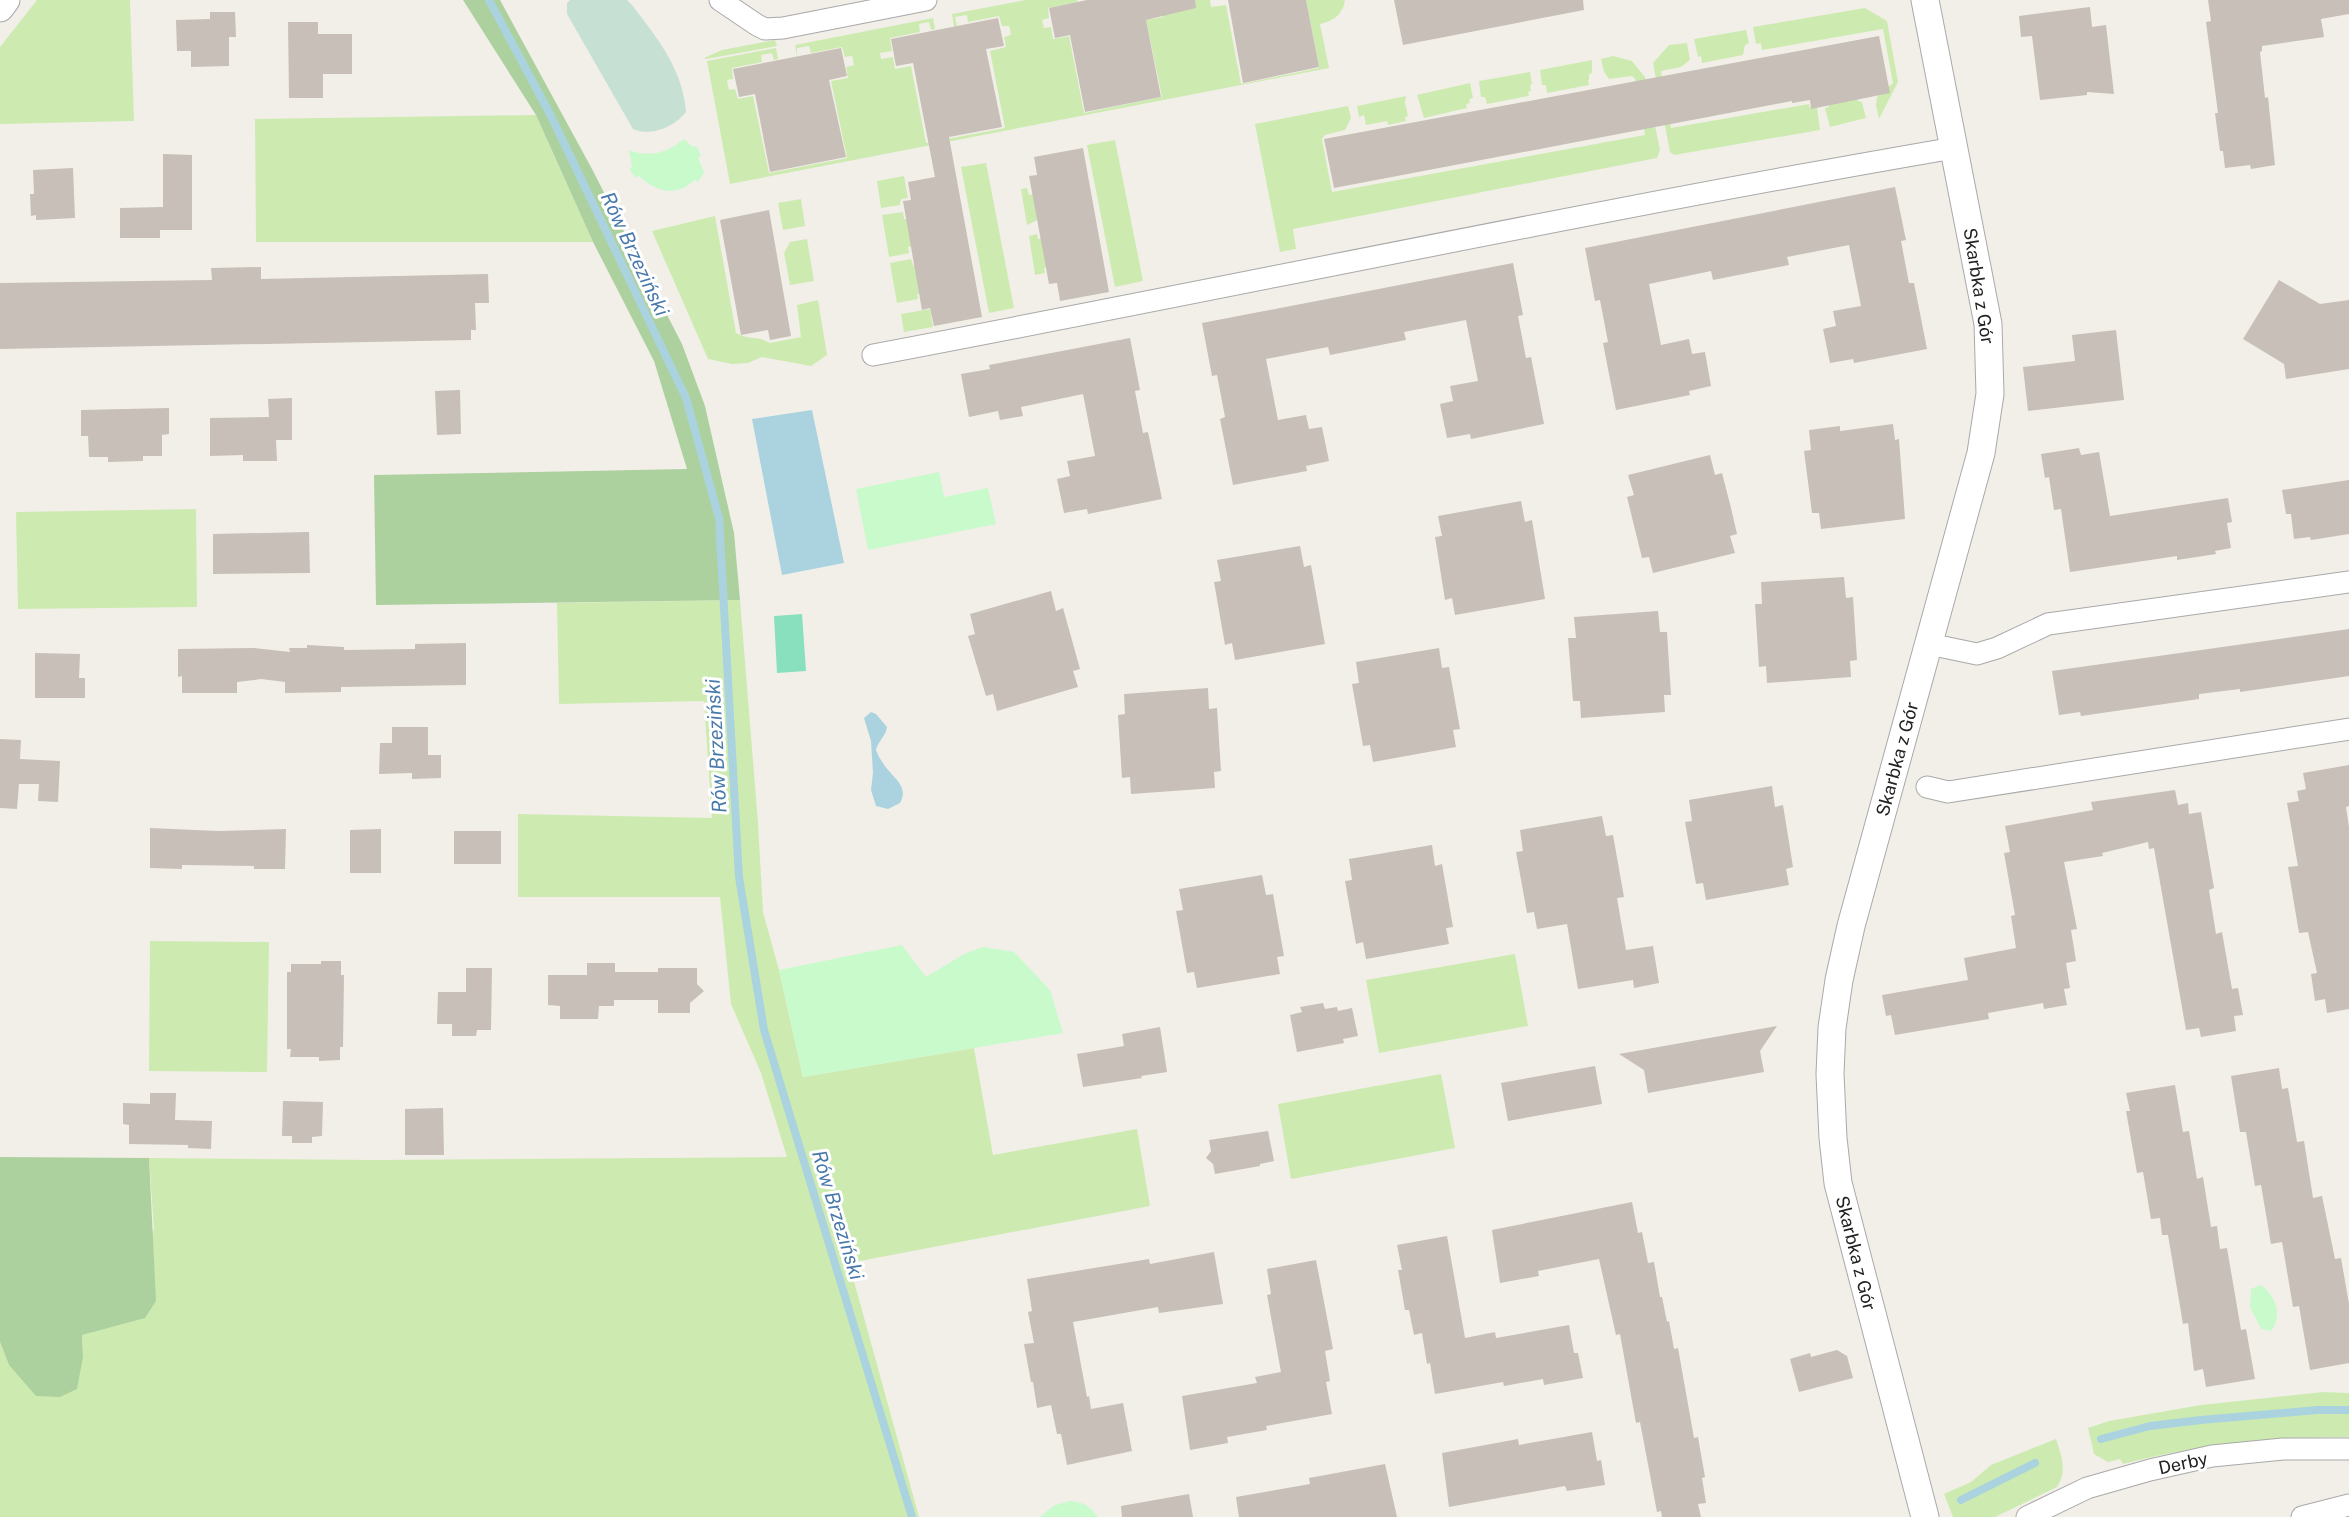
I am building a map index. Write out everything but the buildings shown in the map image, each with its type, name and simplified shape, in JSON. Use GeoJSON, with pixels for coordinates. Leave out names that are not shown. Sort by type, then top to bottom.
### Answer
{"type":"FeatureCollection","features":[{"type":"Feature","properties":{"kind":"street"},"geometry":{"type":"LineString","coordinates":[[0,9],[6,0]]}},
{"type":"Feature","properties":{"kind":"street"},"geometry":{"type":"LineString","coordinates":[[720,0],[765,29],[783,28],[920,0]]}},
{"type":"Feature","properties":{"kind":"street","name":"Skarbka z Gór"},"geometry":{"type":"LineString","coordinates":[[1925,0],[1988,324],[1990,394],[1981,453],[1851,926],[1837,989],[1830,1074],[1833,1138],[1840,1195],[1925,1517]]}},
{"type":"Feature","properties":{"kind":"street"},"geometry":{"type":"LineString","coordinates":[[873,355],[1041,324],[1565,218],[1954,148]]}},
{"type":"Feature","properties":{"kind":"street"},"geometry":{"type":"LineString","coordinates":[[1929,644],[1977,654],[1997,648],[2048,624],[2349,582]]}},
{"type":"Feature","properties":{"kind":"street"},"geometry":{"type":"LineString","coordinates":[[1927,787],[1948,792],[2349,729]]}},
{"type":"Feature","properties":{"kind":"street","name":"Derby"},"geometry":{"type":"LineString","coordinates":[[2027,1517],[2087,1488],[2212,1456],[2283,1449],[2349,1449]]}},
{"type":"Feature","properties":{"kind":"street"},"geometry":{"type":"LineString","coordinates":[[2302,1517],[2349,1505]]}},
{"type":"Feature","properties":{"kind":"green space"},"geometry":{"type":"Polygon","coordinates":[[[37,0],[130,0],[134,121],[0,124],[0,47],[37,0]]]}},
{"type":"Feature","properties":{"kind":"green space"},"geometry":{"type":"Polygon","coordinates":[[[463,0],[500,0],[592,169],[682,344],[705,406],[734,533],[740,600],[376,605],[374,475],[687,469],[654,361],[593,242],[536,115],[463,0]]]}},
{"type":"Feature","properties":{"kind":"green space"},"geometry":{"type":"Polygon","coordinates":[[[570,0],[627,0],[632,5],[659,42],[674,68],[684,96],[686,112],[681,117],[669,126],[655,131],[633,129],[567,14],[567,3],[570,0]]]}},
{"type":"Feature","properties":{"kind":"green space"},"geometry":{"type":"Polygon","coordinates":[[[1026,0],[1077,0],[1078,2],[1048,8],[1049,18],[1042,20],[1044,28],[1051,27],[1053,39],[1069,36],[1084,113],[1162,97],[1146,20],[1163,17],[1161,6],[1167,0],[1210,0],[1211,7],[1226,5],[1241,84],[1319,68],[1306,0],[1345,0],[1337,16],[1320,24],[1329,68],[730,184],[707,61],[776,48],[778,59],[774,60],[772,53],[761,55],[762,62],[732,68],[733,79],[727,80],[729,90],[735,89],[738,99],[753,96],[769,173],[847,158],[831,81],[848,78],[846,67],[854,65],[852,56],[845,57],[842,47],[811,53],[809,46],[797,48],[797,56],[795,45],[933,18],[935,29],[931,30],[929,22],[919,24],[920,32],[890,38],[892,51],[880,53],[881,59],[893,57],[895,69],[911,66],[926,143],[1005,128],[990,51],[1006,47],[1004,37],[1011,35],[1009,26],[1002,26],[999,16],[968,22],[967,15],[955,17],[957,26],[954,27],[952,14],[1026,0]]]}},
{"type":"Feature","properties":{"kind":"green space"},"geometry":{"type":"Polygon","coordinates":[[[1865,8],[1887,21],[1898,82],[1879,119],[1877,97],[1893,83],[1883,29],[1762,50],[1761,43],[1756,44],[1753,27],[1865,8]]]}},
{"type":"Feature","properties":{"kind":"green space"},"geometry":{"type":"Polygon","coordinates":[[[1746,30],[1749,43],[1745,45],[1743,55],[1702,63],[1701,56],[1698,57],[1694,39],[1746,30]]]}},
{"type":"Feature","properties":{"kind":"green space"},"geometry":{"type":"Polygon","coordinates":[[[775,40],[777,46],[704,58],[722,50],[775,40]]]}},
{"type":"Feature","properties":{"kind":"green space"},"geometry":{"type":"Polygon","coordinates":[[[1687,43],[1690,60],[1681,67],[1661,71],[1671,128],[1809,104],[1810,108],[1817,107],[1820,130],[1674,155],[1670,152],[1653,63],[1669,45],[1687,43]]]}},
{"type":"Feature","properties":{"kind":"green space"},"geometry":{"type":"Polygon","coordinates":[[[1613,56],[1632,61],[1645,77],[1660,150],[1657,158],[1293,229],[1296,249],[1280,252],[1255,124],[1348,106],[1351,118],[1345,130],[1325,135],[1322,139],[1332,192],[1645,135],[1635,79],[1632,76],[1609,79],[1604,72],[1601,59],[1613,56]]]}},
{"type":"Feature","properties":{"kind":"green space"},"geometry":{"type":"Polygon","coordinates":[[[1592,60],[1589,85],[1547,93],[1546,85],[1542,85],[1540,70],[1592,60]]]}},
{"type":"Feature","properties":{"kind":"green space"},"geometry":{"type":"Polygon","coordinates":[[[1530,72],[1532,84],[1530,85],[1531,91],[1528,92],[1529,96],[1487,104],[1485,97],[1481,97],[1479,81],[1530,72]]]}},
{"type":"Feature","properties":{"kind":"green space"},"geometry":{"type":"Polygon","coordinates":[[[1470,83],[1473,98],[1469,99],[1470,103],[1466,104],[1467,108],[1424,118],[1417,95],[1470,83]]]}},
{"type":"Feature","properties":{"kind":"green space"},"geometry":{"type":"Polygon","coordinates":[[[1856,95],[1858,101],[1862,102],[1866,118],[1830,127],[1825,108],[1829,107],[1828,102],[1856,95]]]}},
{"type":"Feature","properties":{"kind":"green space"},"geometry":{"type":"Polygon","coordinates":[[[1406,96],[1408,116],[1405,117],[1406,121],[1388,125],[1387,121],[1366,125],[1364,115],[1359,117],[1357,106],[1406,96]]]}},
{"type":"Feature","properties":{"kind":"green space"},"geometry":{"type":"Polygon","coordinates":[[[536,115],[593,242],[256,242],[255,119],[536,115]]]}},
{"type":"Feature","properties":{"kind":"green space"},"geometry":{"type":"Polygon","coordinates":[[[684,139],[693,147],[696,146],[701,155],[698,158],[704,172],[698,182],[694,180],[687,186],[673,191],[659,189],[639,176],[636,178],[629,169],[632,167],[629,150],[644,154],[658,153],[684,139]]]}},
{"type":"Feature","properties":{"kind":"green space"},"geometry":{"type":"Polygon","coordinates":[[[1115,140],[1143,281],[1115,287],[1087,145],[1115,140]]]}},
{"type":"Feature","properties":{"kind":"green space"},"geometry":{"type":"Polygon","coordinates":[[[986,163],[1014,308],[989,313],[961,167],[986,163]]]}},
{"type":"Feature","properties":{"kind":"green space"},"geometry":{"type":"Polygon","coordinates":[[[904,176],[908,198],[901,199],[900,205],[881,208],[877,181],[904,176]]]}},
{"type":"Feature","properties":{"kind":"green space"},"geometry":{"type":"Polygon","coordinates":[[[1027,188],[1029,195],[1038,193],[1042,218],[1027,225],[1021,189],[1027,188]]]}},
{"type":"Feature","properties":{"kind":"green space"},"geometry":{"type":"Polygon","coordinates":[[[801,199],[805,226],[783,230],[778,203],[801,199]]]}},
{"type":"Feature","properties":{"kind":"green space"},"geometry":{"type":"Polygon","coordinates":[[[903,212],[904,219],[912,218],[916,246],[908,247],[909,253],[889,257],[882,215],[903,212]]]}},
{"type":"Feature","properties":{"kind":"green space"},"geometry":{"type":"Polygon","coordinates":[[[715,216],[736,333],[770,343],[801,337],[797,305],[818,300],[827,355],[811,366],[762,357],[748,363],[732,364],[708,359],[652,231],[715,216]]]}},
{"type":"Feature","properties":{"kind":"green space"},"geometry":{"type":"Polygon","coordinates":[[[1037,234],[1038,239],[1046,238],[1051,267],[1044,268],[1045,273],[1035,275],[1029,236],[1037,234]]]}},
{"type":"Feature","properties":{"kind":"green space"},"geometry":{"type":"Polygon","coordinates":[[[807,239],[814,281],[790,285],[784,253],[790,242],[807,239]]]}},
{"type":"Feature","properties":{"kind":"green space"},"geometry":{"type":"Polygon","coordinates":[[[911,259],[913,265],[920,264],[924,292],[917,294],[918,299],[897,303],[890,263],[911,259]]]}},
{"type":"Feature","properties":{"kind":"green space"},"geometry":{"type":"Polygon","coordinates":[[[930,309],[933,327],[904,332],[901,314],[930,309]]]}},
{"type":"Feature","properties":{"kind":"green space"},"geometry":{"type":"Polygon","coordinates":[[[939,472],[944,497],[988,488],[996,524],[868,550],[856,489],[939,472]]]}},
{"type":"Feature","properties":{"kind":"green space"},"geometry":{"type":"Polygon","coordinates":[[[196,509],[197,607],[18,609],[16,512],[196,509]]]}},
{"type":"Feature","properties":{"kind":"green space"},"geometry":{"type":"Polygon","coordinates":[[[740,600],[763,912],[779,970],[803,1077],[974,1048],[993,1155],[1137,1129],[1150,1206],[849,1263],[919,1517],[0,1517],[0,1342],[9,1365],[83,1357],[82,1335],[104,1328],[154,1229],[149,1158],[379,1160],[787,1157],[761,1073],[731,1004],[720,897],[518,897],[518,814],[712,818],[704,701],[559,704],[557,603],[740,600]]]}},
{"type":"Feature","properties":{"kind":"green space"},"geometry":{"type":"Polygon","coordinates":[[[802,614],[806,671],[777,673],[774,616],[802,614]]]}},
{"type":"Feature","properties":{"kind":"green space"},"geometry":{"type":"Polygon","coordinates":[[[150,941],[269,942],[267,1072],[149,1071],[150,941]]]}},
{"type":"Feature","properties":{"kind":"green space"},"geometry":{"type":"Polygon","coordinates":[[[902,945],[926,977],[964,954],[983,947],[1014,952],[1050,990],[1063,1033],[803,1077],[779,970],[902,945]]]}},
{"type":"Feature","properties":{"kind":"green space"},"geometry":{"type":"Polygon","coordinates":[[[1515,954],[1528,1026],[1379,1053],[1366,980],[1515,954]]]}},
{"type":"Feature","properties":{"kind":"green space"},"geometry":{"type":"Polygon","coordinates":[[[1441,1074],[1455,1148],[1291,1179],[1278,1104],[1441,1074]]]}},
{"type":"Feature","properties":{"kind":"green space"},"geometry":{"type":"Polygon","coordinates":[[[0,1157],[149,1158],[156,1301],[145,1318],[82,1335],[83,1357],[77,1389],[60,1397],[36,1396],[9,1365],[0,1342],[0,1157]]]}},
{"type":"Feature","properties":{"kind":"green space"},"geometry":{"type":"Polygon","coordinates":[[[2260,1285],[2270,1294],[2276,1306],[2277,1319],[2271,1331],[2261,1329],[2250,1307],[2251,1289],[2260,1285]]]}},
{"type":"Feature","properties":{"kind":"green space"},"geometry":{"type":"Polygon","coordinates":[[[2323,1392],[2349,1393],[2349,1437],[2291,1438],[2235,1443],[2180,1451],[2123,1464],[2120,1459],[2108,1462],[2094,1454],[2088,1428],[2109,1421],[2201,1405],[2323,1392]]]}},
{"type":"Feature","properties":{"kind":"green space"},"geometry":{"type":"Polygon","coordinates":[[[2056,1439],[2063,1469],[2057,1487],[1995,1517],[1953,1517],[1944,1494],[1971,1482],[1991,1465],[2056,1439]]]}},
{"type":"Feature","properties":{"kind":"green space"},"geometry":{"type":"Polygon","coordinates":[[[1069,1501],[1086,1505],[1098,1517],[1040,1517],[1053,1506],[1069,1501]]]}},
{"type":"Feature","properties":{"kind":"water"},"geometry":{"type":"Polygon","coordinates":[[[812,410],[844,563],[782,575],[752,419],[812,410]]]}},
{"type":"Feature","properties":{"kind":"water"},"geometry":{"type":"Polygon","coordinates":[[[871,712],[876,714],[887,727],[876,750],[903,791],[900,803],[888,809],[876,806],[871,790],[873,773],[871,741],[864,718],[871,712]]]}},
{"type":"Feature","properties":{"kind":"waterway","name":"Rów Brzeziński"},"geometry":{"type":"LineString","coordinates":[[489,0],[551,116],[686,398],[719,518],[739,877],[764,1030],[912,1517]]}},
{"type":"Feature","properties":{"kind":"waterway"},"geometry":{"type":"LineString","coordinates":[[2101,1439],[2150,1426],[2201,1420],[2317,1410],[2349,1410]]}},
{"type":"Feature","properties":{"kind":"waterway"},"geometry":{"type":"LineString","coordinates":[[1961,1500],[2035,1463]]}}]}
